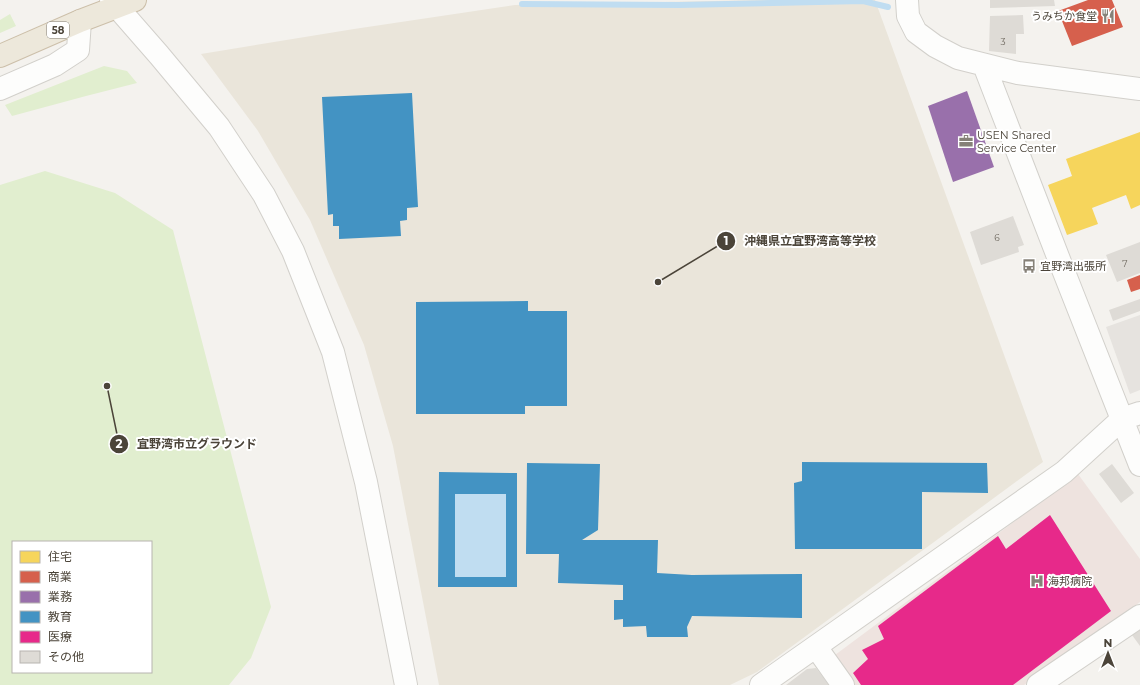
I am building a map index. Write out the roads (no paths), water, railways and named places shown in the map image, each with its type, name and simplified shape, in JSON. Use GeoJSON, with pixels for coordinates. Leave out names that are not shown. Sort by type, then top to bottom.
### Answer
{"type":"FeatureCollection","features":[{"type":"Feature","properties":{"kind":"highway","name":"58"},"geometry":{"type":"LineString","coordinates":[[0,56],[121,2]]}},
{"type":"Feature","properties":{"kind":"street"},"geometry":{"type":"LineString","coordinates":[[906,0],[908,16],[916,32],[935,46],[958,58],[1018,73],[1140,89]]}},
{"type":"Feature","properties":{"kind":"street"},"geometry":{"type":"LineString","coordinates":[[121,2],[159,55],[219,128],[264,194],[293,251],[333,352],[366,482],[406,685]]}},
{"type":"Feature","properties":{"kind":"street"},"geometry":{"type":"LineString","coordinates":[[0,89],[55,65],[78,50],[80,21]]}},
{"type":"Feature","properties":{"kind":"street"},"geometry":{"type":"LineString","coordinates":[[984,65],[1060,262],[1131,416],[1140,465]]}},
{"type":"Feature","properties":{"kind":"street"},"geometry":{"type":"LineString","coordinates":[[761,685],[1064,472],[1131,416]]}},
{"type":"Feature","properties":{"kind":"street"},"geometry":{"type":"LineString","coordinates":[[1038,685],[1140,616]]}},
{"type":"Feature","properties":{"kind":"street"},"geometry":{"type":"LineString","coordinates":[[816,647],[843,685]]}},
{"type":"Feature","properties":{"kind":"water"},"geometry":{"type":"Polygon","coordinates":[[[455,494],[506,494],[506,577],[455,577],[455,494]]]}},
{"type":"Feature","properties":{"kind":"waterway"},"geometry":{"type":"LineString","coordinates":[[522,4],[679,5],[863,1],[888,7]]}},
{"type":"Feature","properties":{"kind":"place","name":"うみちか食堂"},"geometry":{"type":"Point","coordinates":[1108,16]}},
{"type":"Feature","properties":{"kind":"place","name":"USEN Shared Service Center"},"geometry":{"type":"Point","coordinates":[966,141]}},
{"type":"Feature","properties":{"kind":"place","name":"宜野湾出張所"},"geometry":{"type":"Point","coordinates":[1029,266]}},
{"type":"Feature","properties":{"kind":"place","name":"沖縄県立宜野湾高等学校"},"geometry":{"type":"Point","coordinates":[658,282]}},
{"type":"Feature","properties":{"kind":"place","name":"宜野湾市立グラウンド"},"geometry":{"type":"Point","coordinates":[107,386]}},
{"type":"Feature","properties":{"kind":"place","name":"海邦病院"},"geometry":{"type":"Point","coordinates":[1037,581]}}]}
